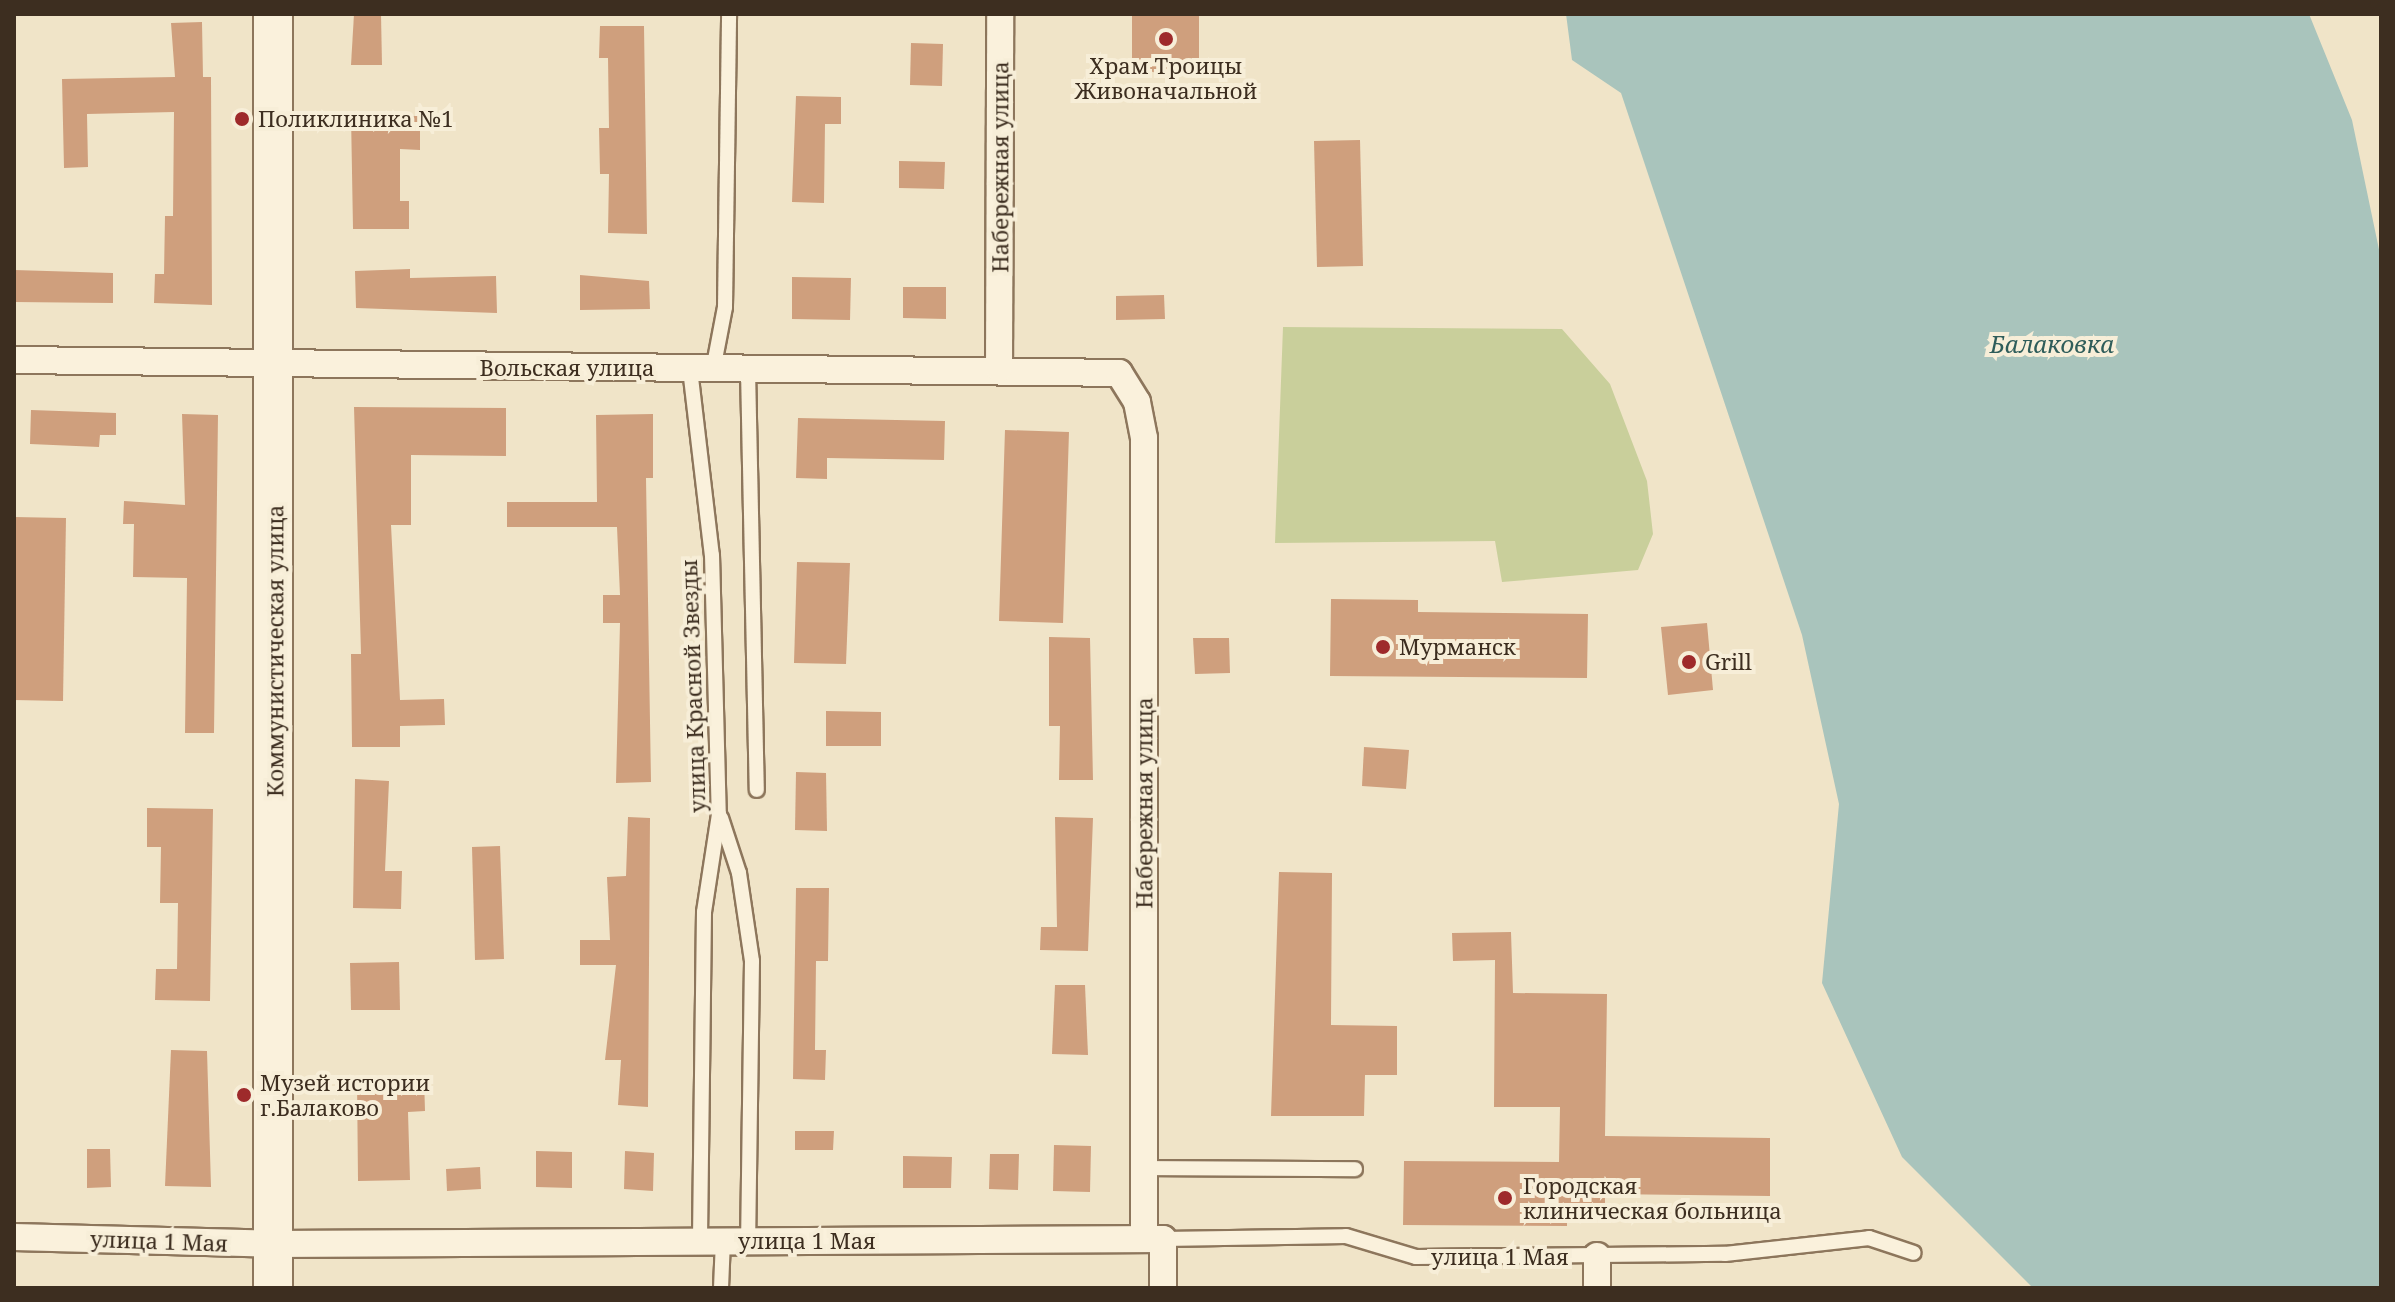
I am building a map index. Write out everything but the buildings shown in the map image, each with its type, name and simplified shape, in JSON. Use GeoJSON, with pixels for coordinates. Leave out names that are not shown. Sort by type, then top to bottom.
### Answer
{"type":"FeatureCollection","features":[{"type":"Feature","properties":{"kind":"main road","name":"Коммунистическая улица"},"geometry":{"type":"LineString","coordinates":[[273,14],[276,366],[273,1288]]}},
{"type":"Feature","properties":{"kind":"street","name":"Набережная улица"},"geometry":{"type":"LineString","coordinates":[[999,368],[1000,14]]}},
{"type":"Feature","properties":{"kind":"street","name":"Вольская улица"},"geometry":{"type":"LineString","coordinates":[[14,360],[701,370],[999,368],[1119,373]]}},
{"type":"Feature","properties":{"kind":"street","name":"Набережная улица"},"geometry":{"type":"LineString","coordinates":[[1119,373],[1137,402],[1144,438],[1144,1168],[1163,1288]]}},
{"type":"Feature","properties":{"kind":"street","name":"улица 1 Мая"},"geometry":{"type":"LineString","coordinates":[[14,1237],[273,1244],[1154,1239]]}},
{"type":"Feature","properties":{"kind":"street"},"geometry":{"type":"LineString","coordinates":[[1597,1256],[1597,1288]]}},
{"type":"Feature","properties":{"kind":"lane","name":"улица Красной Звезды"},"geometry":{"type":"LineString","coordinates":[[721,1288],[724,1241],[704,912],[719,814],[712,555],[701,370],[725,307],[729,14]]}},
{"type":"Feature","properties":{"kind":"lane"},"geometry":{"type":"LineString","coordinates":[[748,370],[757,790]]}},
{"type":"Feature","properties":{"kind":"lane"},"geometry":{"type":"LineString","coordinates":[[719,814],[739,873],[752,961],[724,1241]]}},
{"type":"Feature","properties":{"kind":"lane"},"geometry":{"type":"LineString","coordinates":[[1144,1168],[1355,1169]]}},
{"type":"Feature","properties":{"kind":"lane","name":"улица 1 Мая"},"geometry":{"type":"LineString","coordinates":[[1154,1239],[1346,1236],[1416,1257],[1725,1254],[1869,1238],[1914,1253]]}},
{"type":"Feature","properties":{"kind":"green space"},"geometry":{"type":"Polygon","coordinates":[[[1283,327],[1562,329],[1610,384],[1647,481],[1653,534],[1638,570],[1502,582],[1495,541],[1275,543],[1283,327]]]}},
{"type":"Feature","properties":{"kind":"water","name":"Балаковка"},"geometry":{"type":"Polygon","coordinates":[[[1566,14],[2309,14],[2352,120],[2381,259],[2381,1288],[2033,1288],[1902,1157],[1822,983],[1839,804],[1802,635],[1621,93],[1572,60],[1566,14]]]}},
{"type":"Feature","properties":{"kind":"place","name":"Храм Троицы Живоначальной"},"geometry":{"type":"Point","coordinates":[1166,39]}},
{"type":"Feature","properties":{"kind":"place","name":"Поликлиника №1"},"geometry":{"type":"Point","coordinates":[242,119]}},
{"type":"Feature","properties":{"kind":"place","name":"Мурманск"},"geometry":{"type":"Point","coordinates":[1383,647]}},
{"type":"Feature","properties":{"kind":"place","name":"Grill"},"geometry":{"type":"Point","coordinates":[1689,662]}},
{"type":"Feature","properties":{"kind":"place","name":"Музей истории г.Балаково"},"geometry":{"type":"Point","coordinates":[244,1095]}},
{"type":"Feature","properties":{"kind":"place","name":"Городская клиническая больница"},"geometry":{"type":"Point","coordinates":[1505,1198]}}]}
